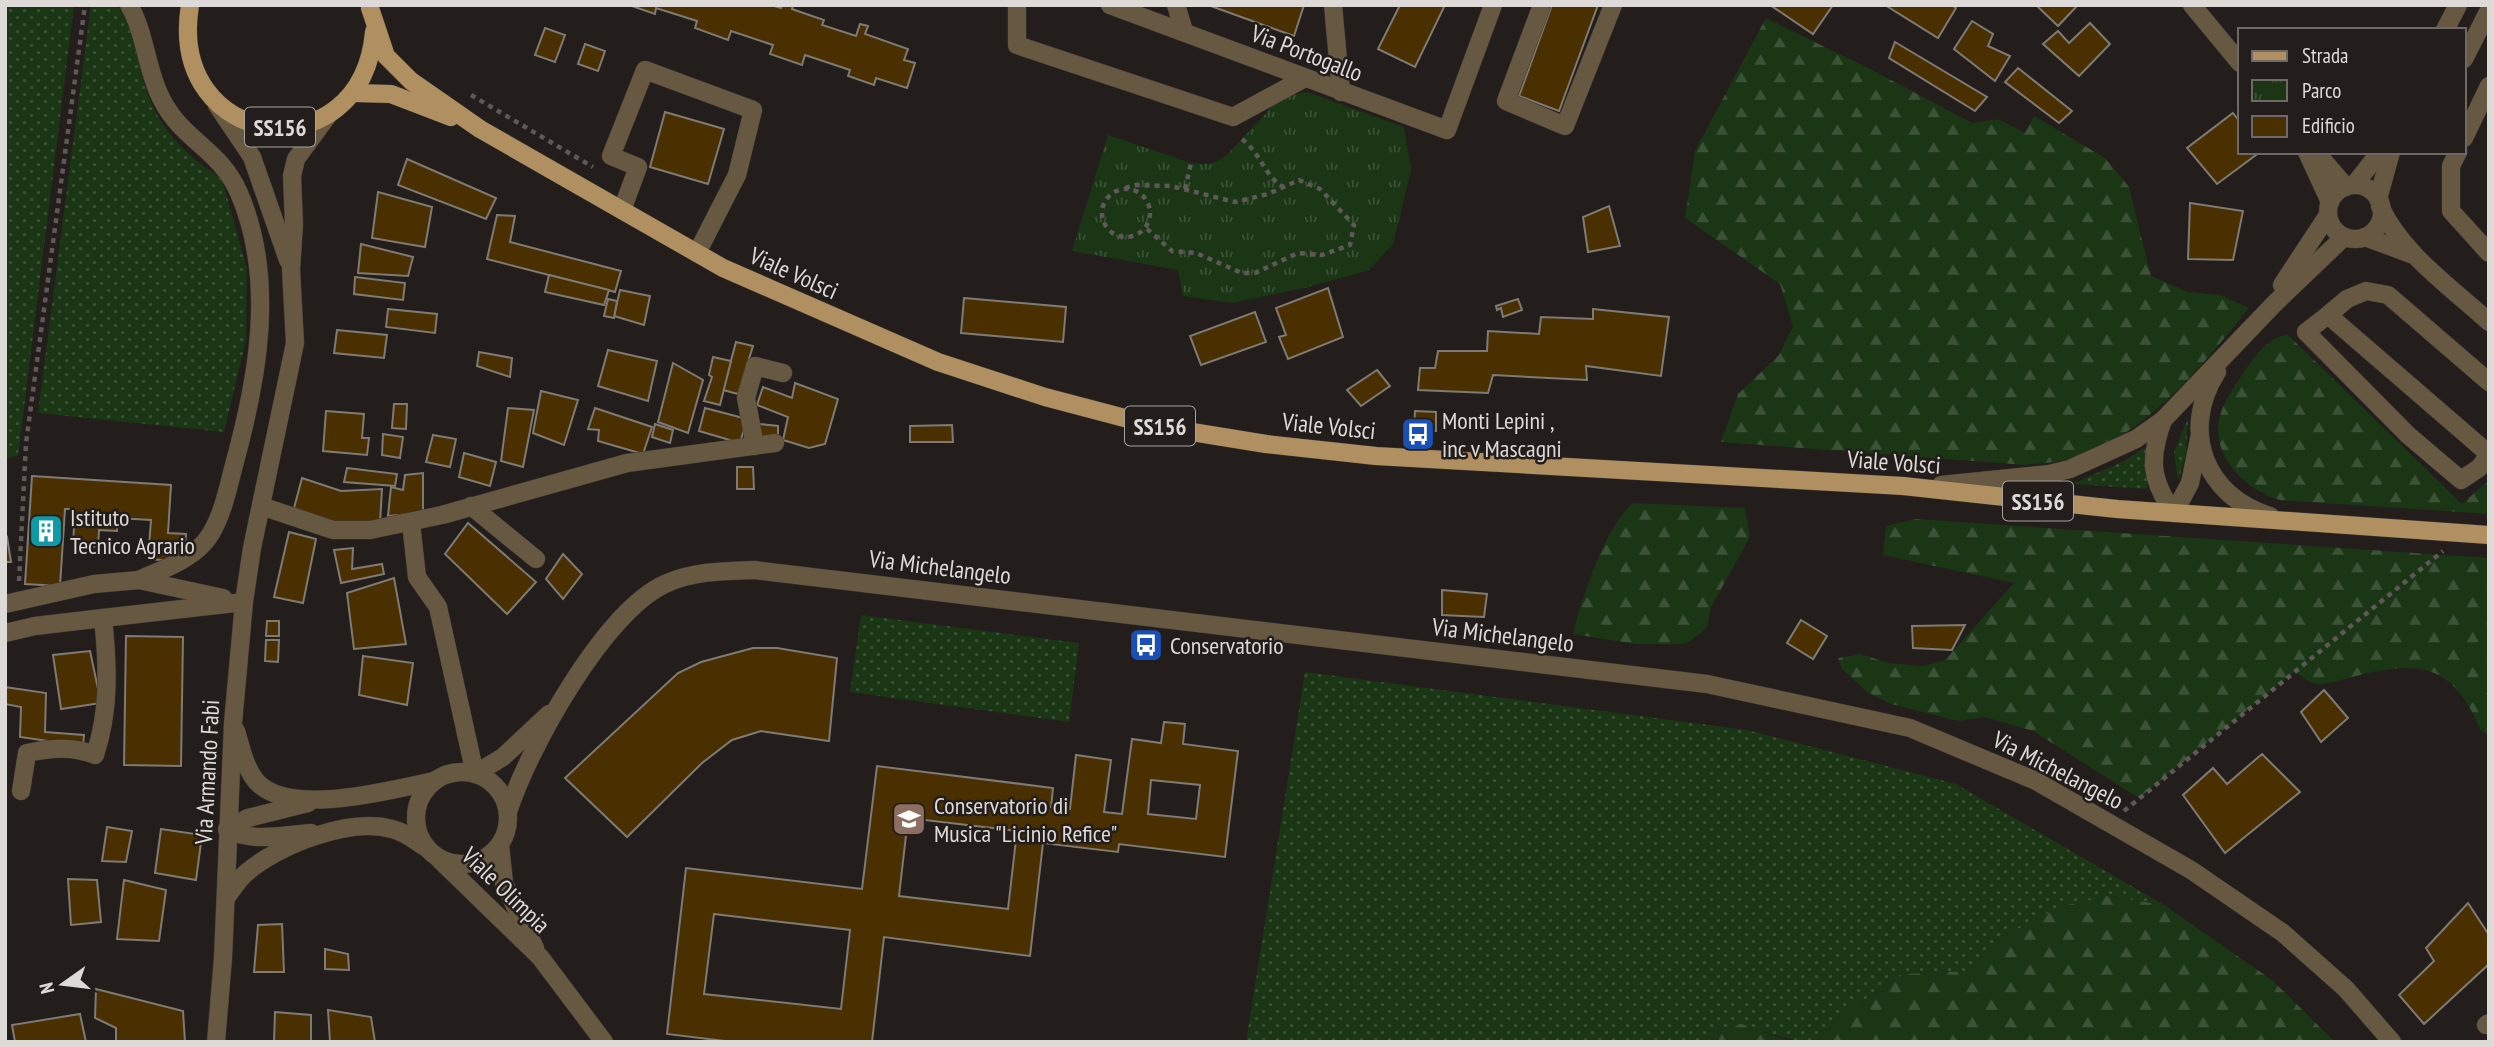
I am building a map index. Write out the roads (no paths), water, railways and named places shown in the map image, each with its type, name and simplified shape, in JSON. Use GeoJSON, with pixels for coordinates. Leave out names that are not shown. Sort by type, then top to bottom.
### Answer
{"type":"FeatureCollection","features":[{"type":"Feature","properties":{"kind":"main road","name":"Viale Volsci"},"geometry":{"type":"LineString","coordinates":[[190,5],[186,31],[189,57],[199,81],[215,102],[250,123],[270,127],[310,123],[329,114],[353,93],[365,74],[372,53],[374,30],[370,6]]}},
{"type":"Feature","properties":{"kind":"main road","name":"Viale Volsci"},"geometry":{"type":"LineString","coordinates":[[370,6],[386,56],[411,81],[480,129],[723,268],[938,362],[1045,397],[1155,426],[1266,444],[1376,456],[1903,486],[2174,513],[2489,536]]}},
{"type":"Feature","properties":{"kind":"main road","name":"Viale Volsci"},"geometry":{"type":"LineString","coordinates":[[353,93],[391,94],[480,129]]}},
{"type":"Feature","properties":{"kind":"street"},"geometry":{"type":"LineString","coordinates":[[129,5],[138,20],[150,73],[168,112],[181,128],[228,169],[250,229],[260,288],[257,363],[223,505],[210,536],[187,557],[139,580]]}},
{"type":"Feature","properties":{"kind":"street"},"geometry":{"type":"LineString","coordinates":[[1017,5],[1017,45],[1233,117],[1303,79]]}},
{"type":"Feature","properties":{"kind":"street","name":"Via Portogallo"},"geometry":{"type":"LineString","coordinates":[[1110,5],[1184,31],[1303,79],[1447,130],[1493,5]]}},
{"type":"Feature","properties":{"kind":"street"},"geometry":{"type":"LineString","coordinates":[[1176,5],[1184,31]]}},
{"type":"Feature","properties":{"kind":"street"},"geometry":{"type":"LineString","coordinates":[[1333,5],[1341,92]]}},
{"type":"Feature","properties":{"kind":"street"},"geometry":{"type":"LineString","coordinates":[[1542,5],[1506,101],[1565,126],[1612,5]]}},
{"type":"Feature","properties":{"kind":"street"},"geometry":{"type":"LineString","coordinates":[[2192,5],[2238,61]]}},
{"type":"Feature","properties":{"kind":"street"},"geometry":{"type":"LineString","coordinates":[[2446,28],[2458,5]]}},
{"type":"Feature","properties":{"kind":"street"},"geometry":{"type":"LineString","coordinates":[[2466,55],[2489,10]]}},
{"type":"Feature","properties":{"kind":"street"},"geometry":{"type":"LineString","coordinates":[[621,210],[638,167],[611,156],[645,70],[753,110],[737,175],[697,253]]}},
{"type":"Feature","properties":{"kind":"street"},"geometry":{"type":"LineString","coordinates":[[2466,134],[2489,86]]}},
{"type":"Feature","properties":{"kind":"street"},"geometry":{"type":"LineString","coordinates":[[215,102],[252,157],[291,270]]}},
{"type":"Feature","properties":{"kind":"street"},"geometry":{"type":"LineString","coordinates":[[291,270],[294,224],[292,176],[296,159],[329,114]]}},
{"type":"Feature","properties":{"kind":"street"},"geometry":{"type":"LineString","coordinates":[[2308,154],[2329,208],[2332,226],[2344,237],[2365,237],[2418,257]]}},
{"type":"Feature","properties":{"kind":"street"},"geometry":{"type":"LineString","coordinates":[[2318,154],[2350,186],[2365,188],[2379,203],[2391,228],[2418,257],[2489,322]]}},
{"type":"Feature","properties":{"kind":"street"},"geometry":{"type":"LineString","coordinates":[[2457,154],[2451,166],[2451,211],[2489,253]]}},
{"type":"Feature","properties":{"kind":"street"},"geometry":{"type":"LineString","coordinates":[[2258,320],[2336,193],[2350,186],[2386,156]]}},
{"type":"Feature","properties":{"kind":"street"},"geometry":{"type":"LineString","coordinates":[[2365,237],[2378,224],[2386,156]]}},
{"type":"Feature","properties":{"kind":"street"},"geometry":{"type":"LineString","coordinates":[[1903,486],[2025,479],[2070,469],[2136,439],[2163,420],[2258,320],[2344,237]]}},
{"type":"Feature","properties":{"kind":"street","name":"Via Armando Fabi"},"geometry":{"type":"LineString","coordinates":[[216,1042],[226,898],[233,723],[244,603],[295,343],[291,270]]}},
{"type":"Feature","properties":{"kind":"street"},"geometry":{"type":"LineString","coordinates":[[2328,315],[2489,455],[2479,468],[2461,480],[2408,435],[2306,332],[2347,299],[2366,291],[2388,295],[2489,382]]}},
{"type":"Feature","properties":{"kind":"street"},"geometry":{"type":"LineString","coordinates":[[2163,420],[2157,436],[2153,475],[2161,494],[2174,513],[2190,483],[2204,398],[2215,375],[2233,349]]}},
{"type":"Feature","properties":{"kind":"street"},"geometry":{"type":"LineString","coordinates":[[755,446],[746,398],[755,366],[783,373]]}},
{"type":"Feature","properties":{"kind":"street"},"geometry":{"type":"LineString","coordinates":[[2200,435],[2211,472],[2226,494],[2249,510],[2286,521]]}},
{"type":"Feature","properties":{"kind":"street"},"geometry":{"type":"LineString","coordinates":[[261,506],[333,530],[370,530],[411,523],[627,463],[775,443]]}},
{"type":"Feature","properties":{"kind":"street"},"geometry":{"type":"LineString","coordinates":[[471,506],[536,559]]}},
{"type":"Feature","properties":{"kind":"street"},"geometry":{"type":"LineString","coordinates":[[411,523],[417,577],[438,607],[475,774]]}},
{"type":"Feature","properties":{"kind":"street","name":"Via Michelangelo"},"geometry":{"type":"LineString","coordinates":[[508,812],[525,768],[564,699],[611,629],[636,603],[664,584],[686,577],[754,570],[1707,684],[1910,728],[2036,781],[2191,870],[2283,933],[2346,989],[2392,1042]]}},
{"type":"Feature","properties":{"kind":"street"},"geometry":{"type":"LineString","coordinates":[[11,603],[94,584],[139,580],[244,603]]}},
{"type":"Feature","properties":{"kind":"street"},"geometry":{"type":"LineString","coordinates":[[5,633],[35,626],[244,603]]}},
{"type":"Feature","properties":{"kind":"street"},"geometry":{"type":"LineString","coordinates":[[21,791],[27,753],[50,749],[81,749],[96,755],[107,703],[109,669],[103,618]]}},
{"type":"Feature","properties":{"kind":"street","name":"Via Michelangelo"},"geometry":{"type":"LineString","coordinates":[[475,774],[513,749],[564,699]]}},
{"type":"Feature","properties":{"kind":"street"},"geometry":{"type":"LineString","coordinates":[[233,723],[250,772],[257,782],[276,795],[319,800]]}},
{"type":"Feature","properties":{"kind":"street"},"geometry":{"type":"LineString","coordinates":[[227,829],[248,818],[319,800],[434,781],[461,772],[475,774],[498,788],[508,812],[505,835],[500,845],[479,862],[452,864],[434,854],[421,841],[415,815],[425,790],[434,781]]}},
{"type":"Feature","properties":{"kind":"street","name":"Viale Olimpia"},"geometry":{"type":"LineString","coordinates":[[226,898],[239,880],[256,865],[325,832],[358,826],[390,828],[405,833],[434,854],[540,957],[600,1038]]}},
{"type":"Feature","properties":{"kind":"street"},"geometry":{"type":"LineString","coordinates":[[227,829],[236,834],[256,837],[325,832]]}},
{"type":"Feature","properties":{"kind":"street","name":"Viale Olimpia"},"geometry":{"type":"LineString","coordinates":[[500,845],[504,883],[540,957]]}},
{"type":"Feature","properties":{"kind":"place","name":"Monti Lepini , inc v Mascagni"},"geometry":{"type":"Point","coordinates":[1418,434]}},
{"type":"Feature","properties":{"kind":"place","name":"Istituto Tecnico Agrario"},"geometry":{"type":"Point","coordinates":[46,531]}},
{"type":"Feature","properties":{"kind":"place","name":"Conservatorio"},"geometry":{"type":"Point","coordinates":[1146,645]}},
{"type":"Feature","properties":{"kind":"place","name":"Conservatorio di Musica \"Licinio Refice\""},"geometry":{"type":"Point","coordinates":[909,819]}}]}
